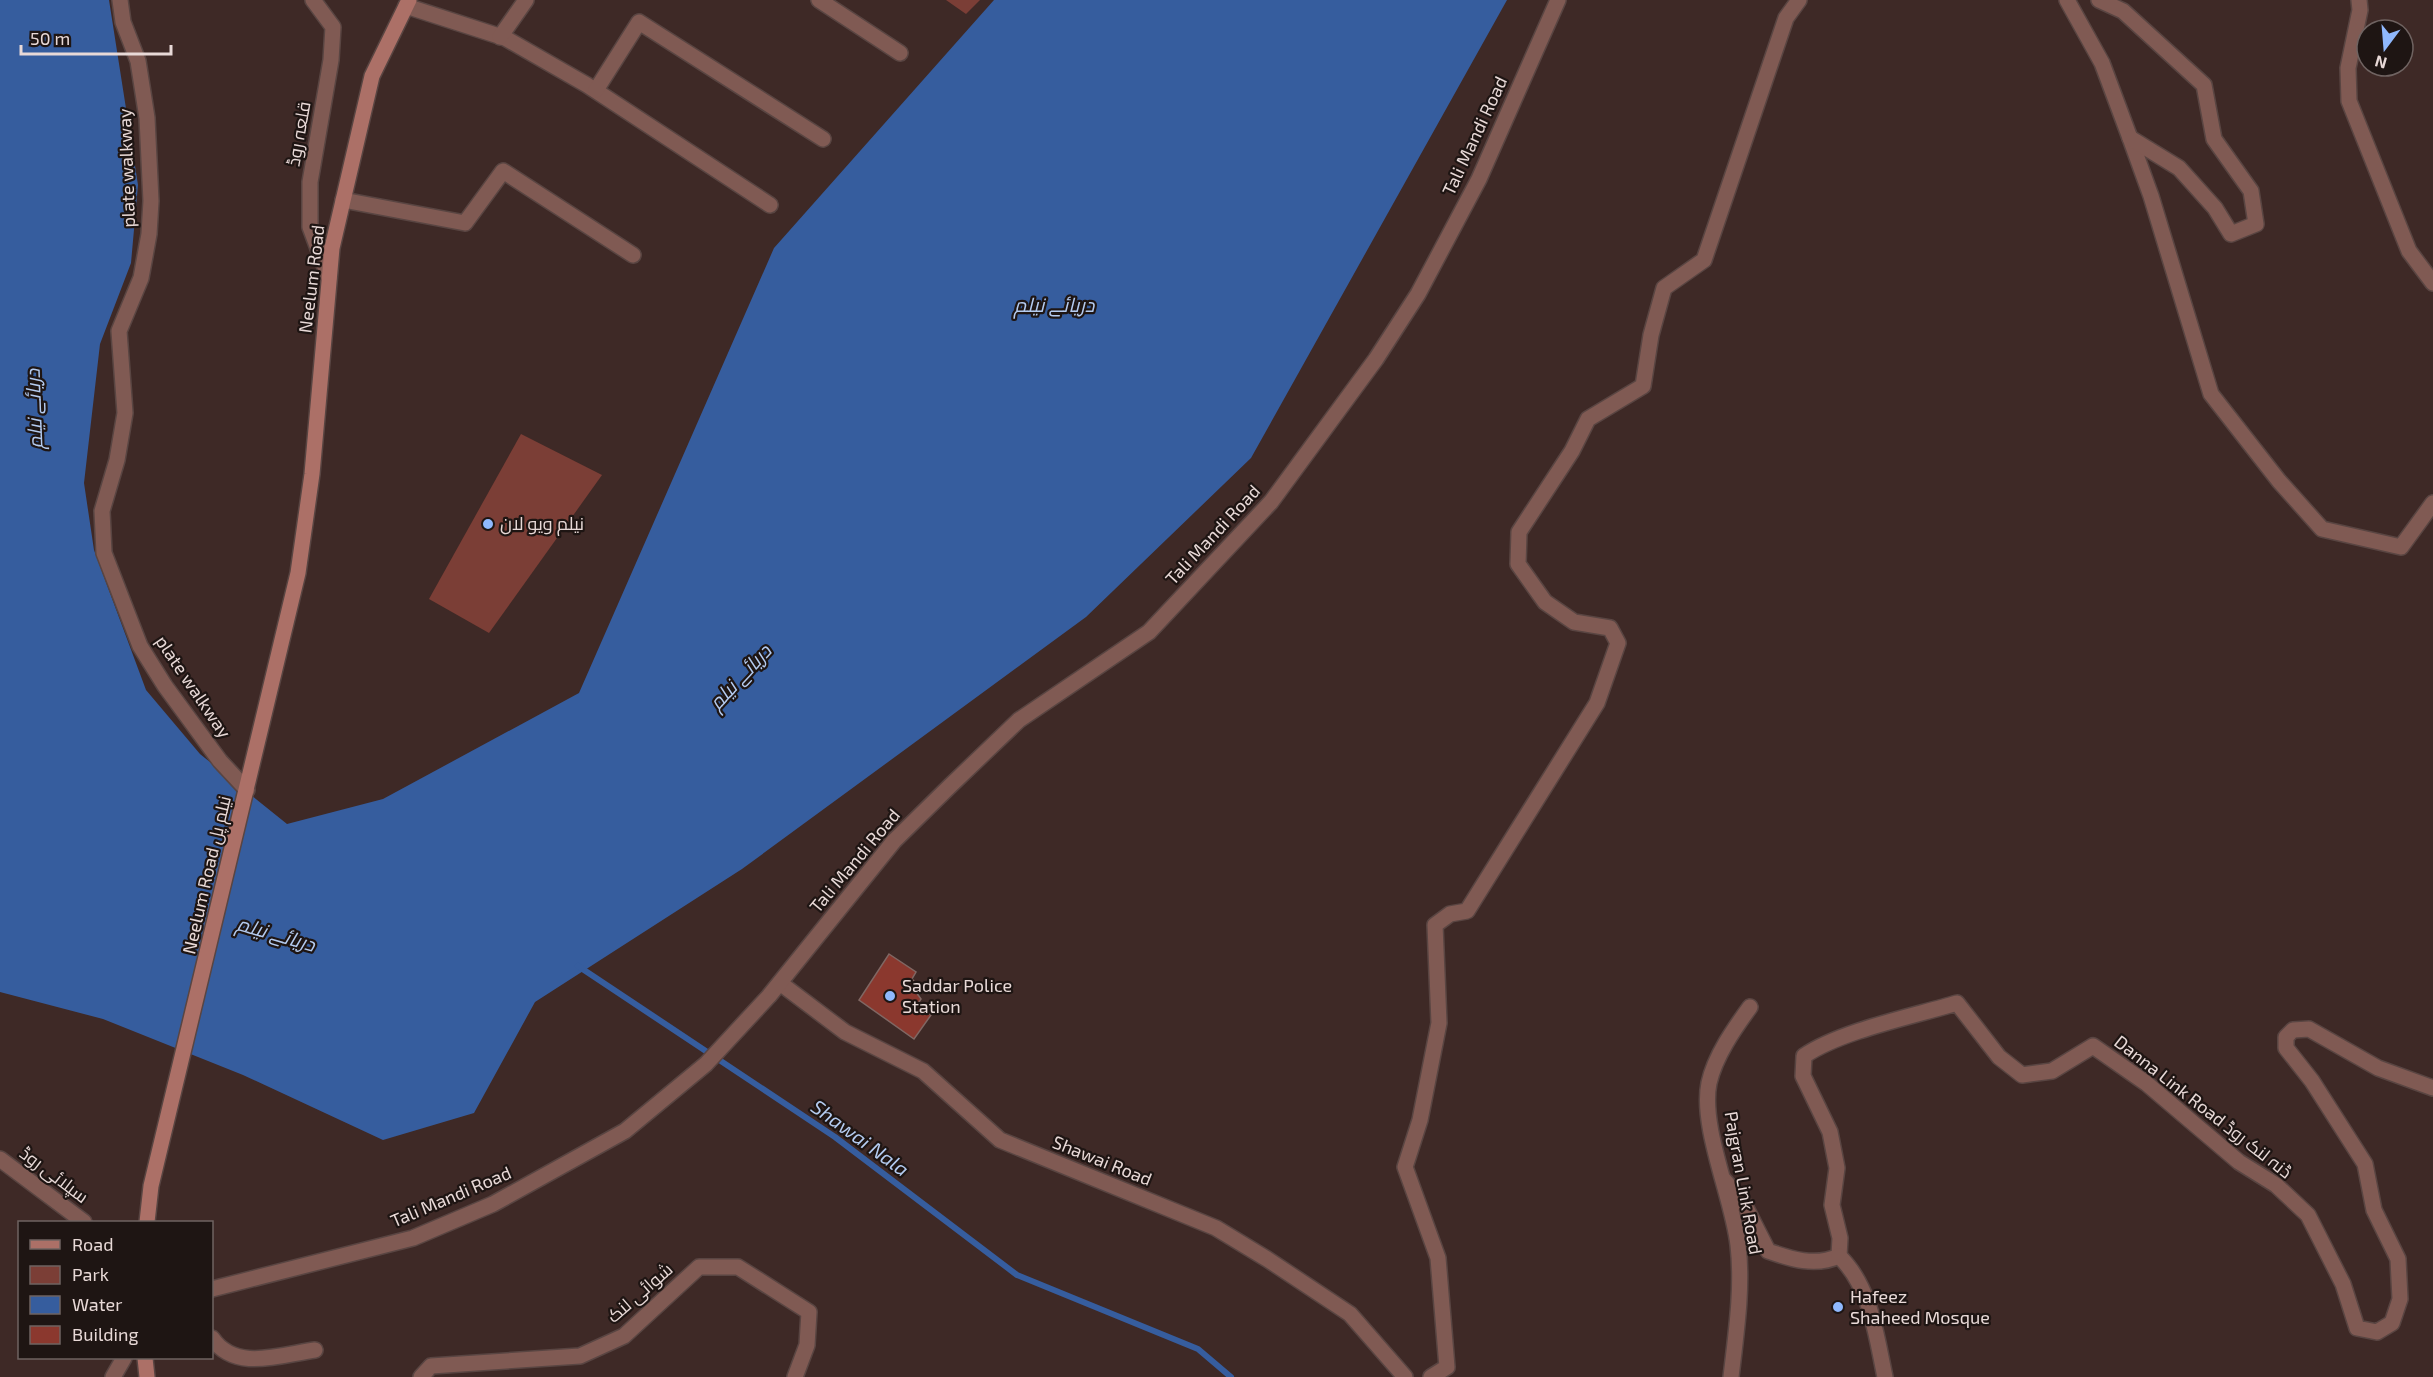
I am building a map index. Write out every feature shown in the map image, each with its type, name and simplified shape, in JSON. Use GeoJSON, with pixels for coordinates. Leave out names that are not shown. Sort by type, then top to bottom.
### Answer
{"type":"FeatureCollection","features":[{"type":"Feature","properties":{"kind":"main road","name":"Neelum Road"},"geometry":{"type":"LineString","coordinates":[[298,573],[312,474],[332,248],[372,76],[407,3]]}},
{"type":"Feature","properties":{"kind":"main road","name":"Neelum Road نیلم پل"},"geometry":{"type":"LineString","coordinates":[[147,1221],[151,1186],[248,790],[298,573]]}},
{"type":"Feature","properties":{"kind":"main road"},"geometry":{"type":"LineString","coordinates":[[145,1359],[147,1377]]}},
{"type":"Feature","properties":{"kind":"street","name":"plate walkway"},"geometry":{"type":"LineString","coordinates":[[120,0],[123,22],[138,61],[147,118],[151,201],[149,234],[141,278],[118,331],[125,413],[117,460],[102,511],[104,553],[140,645],[165,686],[220,761],[248,790]]}},
{"type":"Feature","properties":{"kind":"street","name":"قلعہ روڈ"},"geometry":{"type":"LineString","coordinates":[[313,0],[333,27],[331,60],[310,182],[310,227],[329,278]]}},
{"type":"Feature","properties":{"kind":"street"},"geometry":{"type":"LineString","coordinates":[[500,37],[526,0]]}},
{"type":"Feature","properties":{"kind":"street"},"geometry":{"type":"LineString","coordinates":[[819,0],[900,53]]}},
{"type":"Feature","properties":{"kind":"street","name":"Tali Mandi Road"},"geometry":{"type":"LineString","coordinates":[[213,1289],[412,1238],[493,1204],[625,1131],[706,1064],[780,983],[894,841],[1019,720],[1149,632],[1271,502],[1376,359],[1418,294],[1479,179],[1558,0]]}},
{"type":"Feature","properties":{"kind":"street"},"geometry":{"type":"LineString","coordinates":[[1431,1377],[1447,1367],[1437,1258],[1405,1167],[1420,1120],[1439,1023],[1435,925],[1450,914],[1467,911],[1597,703],[1618,643],[1610,628],[1575,622],[1545,602],[1518,564],[1519,532],[1572,451],[1588,419],[1643,386],[1651,335],[1664,288],[1704,261],[1786,18],[1799,0]]}},
{"type":"Feature","properties":{"kind":"street"},"geometry":{"type":"LineString","coordinates":[[2067,0],[2102,63],[2130,138],[2151,196],[2211,393],[2280,481],[2322,529],[2401,547],[2433,503]]}},
{"type":"Feature","properties":{"kind":"street"},"geometry":{"type":"LineString","coordinates":[[2099,0],[2123,11],[2204,86],[2214,139],[2251,191],[2256,224],[2231,234],[2215,208],[2179,168],[2130,138]]}},
{"type":"Feature","properties":{"kind":"street"},"geometry":{"type":"LineString","coordinates":[[2359,0],[2360,10],[2348,68],[2349,101],[2409,251],[2433,283]]}},
{"type":"Feature","properties":{"kind":"street"},"geometry":{"type":"LineString","coordinates":[[407,3],[500,37],[596,90],[770,205]]}},
{"type":"Feature","properties":{"kind":"street"},"geometry":{"type":"LineString","coordinates":[[596,90],[639,22],[823,139]]}},
{"type":"Feature","properties":{"kind":"street"},"geometry":{"type":"LineString","coordinates":[[343,200],[465,223],[503,171],[633,255]]}},
{"type":"Feature","properties":{"kind":"street","name":"Shawai Road"},"geometry":{"type":"LineString","coordinates":[[780,983],[845,1032],[923,1071],[1000,1140],[1216,1228],[1268,1259],[1350,1314],[1405,1377]]}},
{"type":"Feature","properties":{"kind":"street","name":"Danna Link Road ڈنہ لنک روڈ"},"geometry":{"type":"LineString","coordinates":[[1839,1256],[1840,1238],[1832,1204],[1837,1168],[1830,1132],[1803,1076],[1804,1056],[1814,1049],[1871,1028],[1957,1003],[1999,1057],[2022,1075],[2052,1071],[2093,1046],[2145,1083],[2239,1162],[2276,1185],[2308,1215],[2343,1284],[2357,1328],[2377,1332],[2392,1323],[2400,1299],[2398,1259],[2374,1210],[2365,1164],[2312,1081],[2286,1048],[2286,1037],[2293,1030],[2309,1029],[2378,1068],[2433,1088]]}},
{"type":"Feature","properties":{"kind":"street","name":"Pajgran Link Road"},"geometry":{"type":"LineString","coordinates":[[1731,1377],[1738,1312],[1738,1245],[1710,1125],[1709,1083],[1729,1037],[1750,1007]]}},
{"type":"Feature","properties":{"kind":"street","name":"سپلائی روڈ"},"geometry":{"type":"LineString","coordinates":[[0,1159],[83,1221]]}},
{"type":"Feature","properties":{"kind":"street"},"geometry":{"type":"LineString","coordinates":[[1724,1180],[1743,1202],[1768,1251],[1800,1261],[1830,1260],[1839,1256],[1852,1268],[1867,1301],[1886,1377]]}},
{"type":"Feature","properties":{"kind":"street","name":"شوائی لنک"},"geometry":{"type":"LineString","coordinates":[[421,1377],[431,1366],[580,1356],[624,1336],[699,1267],[738,1267],[809,1312],[807,1346],[795,1377]]}},
{"type":"Feature","properties":{"kind":"street"},"geometry":{"type":"LineString","coordinates":[[213,1339],[230,1356],[250,1359],[315,1350]]}},
{"type":"Feature","properties":{"kind":"street"},"geometry":{"type":"LineString","coordinates":[[113,1377],[123,1359]]}},
{"type":"Feature","properties":{"kind":"green space"},"geometry":{"type":"Polygon","coordinates":[[[946,0],[980,0],[966,14],[946,0]]]}},
{"type":"Feature","properties":{"kind":"green space"},"geometry":{"type":"Polygon","coordinates":[[[521,434],[602,475],[489,633],[429,599],[521,434]]]}},
{"type":"Feature","properties":{"kind":"water","name":"دریائے نیلم"},"geometry":{"type":"Polygon","coordinates":[[[0,0],[109,0],[138,185],[131,263],[100,344],[84,483],[94,550],[146,690],[200,754],[287,824],[383,799],[579,693],[774,248],[994,0],[1507,0],[1251,458],[1086,617],[742,869],[535,1002],[474,1113],[383,1140],[243,1075],[103,1019],[0,992],[0,0]]]}},
{"type":"Feature","properties":{"kind":"building","name":"Saddar Police Station"},"geometry":{"type":"Polygon","coordinates":[[[889,954],[916,972],[912,979],[920,988],[916,992],[921,999],[917,1005],[931,1015],[914,1039],[859,1000],[889,954]]]}},
{"type":"Feature","properties":{"kind":"waterway","name":"Shawai Nala"},"geometry":{"type":"LineString","coordinates":[[578,966],[835,1137],[1017,1275],[1198,1349],[1231,1377]]}},
{"type":"Feature","properties":{"kind":"place","name":"نیلم ویو لان"},"geometry":{"type":"Point","coordinates":[488,524]}},
{"type":"Feature","properties":{"kind":"place","name":"Saddar Police Station"},"geometry":{"type":"Point","coordinates":[890,996]}},
{"type":"Feature","properties":{"kind":"place","name":"Hafeez Shaheed Mosque"},"geometry":{"type":"Point","coordinates":[1838,1307]}}]}
